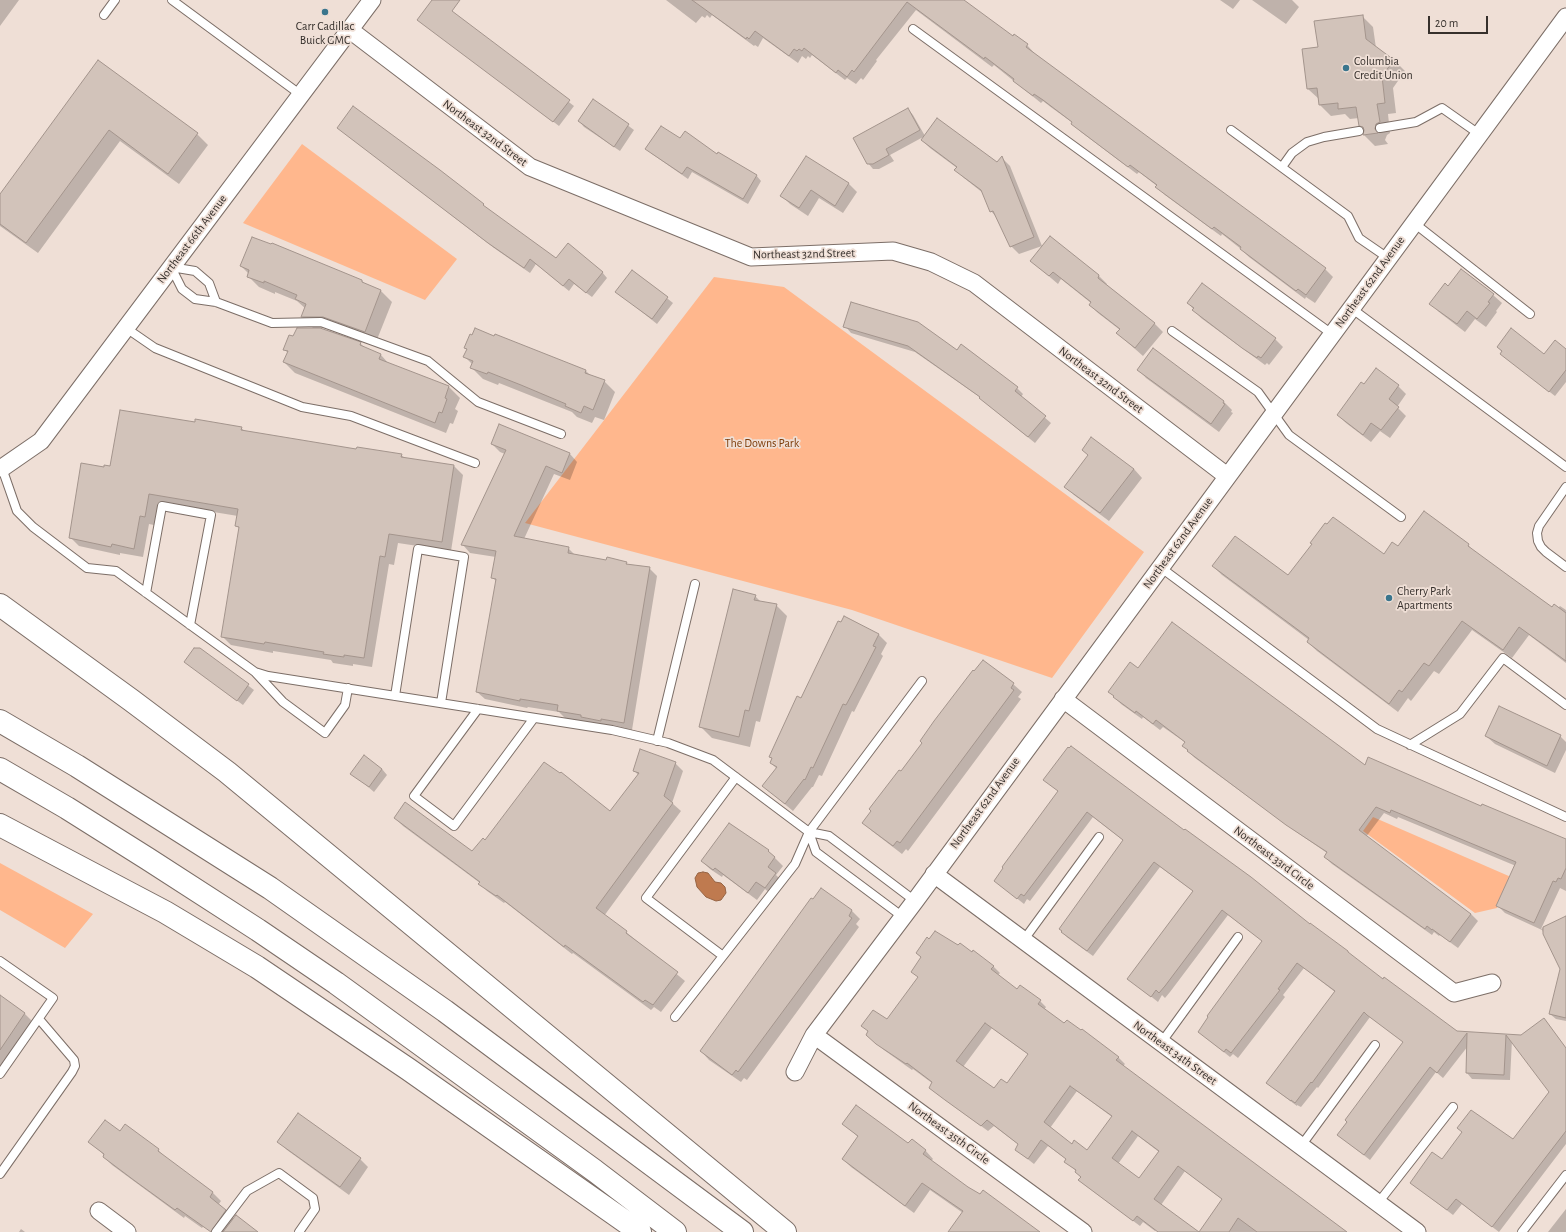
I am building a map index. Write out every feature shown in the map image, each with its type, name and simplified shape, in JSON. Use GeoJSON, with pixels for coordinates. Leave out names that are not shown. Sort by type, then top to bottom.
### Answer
{"type":"FeatureCollection","features":[{"type":"Feature","properties":{"kind":"highway"},"geometry":{"type":"LineString","coordinates":[[0,605],[227,772],[785,1232]]}},
{"type":"Feature","properties":{"kind":"highway"},"geometry":{"type":"LineString","coordinates":[[0,720],[77,766],[270,888],[451,1015],[742,1232]]}},
{"type":"Feature","properties":{"kind":"highway"},"geometry":{"type":"LineString","coordinates":[[0,769],[67,808],[148,859],[258,930],[336,983],[595,1171],[675,1232]]}},
{"type":"Feature","properties":{"kind":"highway"},"geometry":{"type":"LineString","coordinates":[[0,825],[158,909],[257,966],[408,1068],[640,1232]]}},
{"type":"Feature","properties":{"kind":"street","name":"Northeast 66th Avenue"},"geometry":{"type":"LineString","coordinates":[[2,468],[41,441],[372,0]]}},
{"type":"Feature","properties":{"kind":"street","name":"Northeast 62nd Avenue"},"geometry":{"type":"LineString","coordinates":[[795,1072],[814,1034],[903,917],[1566,17]]}},
{"type":"Feature","properties":{"kind":"street","name":"Northeast 32nd Street"},"geometry":{"type":"LineString","coordinates":[[350,30],[530,168],[751,257],[893,252],[931,262],[974,283],[1227,476]]}},
{"type":"Feature","properties":{"kind":"street","name":"Northeast 33rd Circle"},"geometry":{"type":"LineString","coordinates":[[1063,699],[1454,993],[1492,983]]}},
{"type":"Feature","properties":{"kind":"street","name":"Northeast 34th Street"},"geometry":{"type":"LineString","coordinates":[[934,874],[1417,1232]]}},
{"type":"Feature","properties":{"kind":"street","name":"Northeast 35th Circle"},"geometry":{"type":"LineString","coordinates":[[814,1034],[1083,1232]]}},
{"type":"Feature","properties":{"kind":"street"},"geometry":{"type":"LineString","coordinates":[[99,1211],[127,1232]]}},
{"type":"Feature","properties":{"kind":"lane"},"geometry":{"type":"LineString","coordinates":[[104,15],[115,0]]}},
{"type":"Feature","properties":{"kind":"lane"},"geometry":{"type":"LineString","coordinates":[[172,0],[301,94]]}},
{"type":"Feature","properties":{"kind":"lane"},"geometry":{"type":"LineString","coordinates":[[913,30],[1332,334]]}},
{"type":"Feature","properties":{"kind":"lane"},"geometry":{"type":"LineString","coordinates":[[1380,128],[1416,122],[1442,108],[1479,134]]}},
{"type":"Feature","properties":{"kind":"lane"},"geometry":{"type":"LineString","coordinates":[[1231,130],[1348,216],[1359,238],[1388,258]]}},
{"type":"Feature","properties":{"kind":"lane"},"geometry":{"type":"LineString","coordinates":[[1282,167],[1292,153],[1307,142],[1324,137],[1359,131]]}},
{"type":"Feature","properties":{"kind":"lane"},"geometry":{"type":"LineString","coordinates":[[1414,223],[1530,314]]}},
{"type":"Feature","properties":{"kind":"lane"},"geometry":{"type":"LineString","coordinates":[[171,267],[182,289],[195,299],[216,302],[272,324],[321,322],[428,361],[478,402],[561,434]]}},
{"type":"Feature","properties":{"kind":"lane"},"geometry":{"type":"LineString","coordinates":[[171,267],[195,271],[209,283],[216,302]]}},
{"type":"Feature","properties":{"kind":"lane"},"geometry":{"type":"LineString","coordinates":[[1351,308],[1566,467]]}},
{"type":"Feature","properties":{"kind":"lane"},"geometry":{"type":"LineString","coordinates":[[126,328],[155,348],[302,406],[351,416],[475,463]]}},
{"type":"Feature","properties":{"kind":"lane"},"geometry":{"type":"LineString","coordinates":[[1172,331],[1258,392],[1289,435],[1401,517]]}},
{"type":"Feature","properties":{"kind":"lane"},"geometry":{"type":"LineString","coordinates":[[2,468],[17,511],[33,527],[87,568],[116,571],[255,672],[283,702],[325,734],[345,705],[348,688]]}},
{"type":"Feature","properties":{"kind":"lane"},"geometry":{"type":"LineString","coordinates":[[1566,487],[1538,526],[1537,533],[1538,541],[1541,547],[1566,567]]}},
{"type":"Feature","properties":{"kind":"lane"},"geometry":{"type":"LineString","coordinates":[[146,593],[162,506],[210,515],[190,625]]}},
{"type":"Feature","properties":{"kind":"lane"},"geometry":{"type":"LineString","coordinates":[[395,696],[418,550],[441,553],[464,557],[441,703]]}},
{"type":"Feature","properties":{"kind":"lane"},"geometry":{"type":"LineString","coordinates":[[1160,567],[1377,729],[1566,817]]}},
{"type":"Feature","properties":{"kind":"lane"},"geometry":{"type":"LineString","coordinates":[[657,740],[695,584]]}},
{"type":"Feature","properties":{"kind":"lane"},"geometry":{"type":"LineString","coordinates":[[1410,745],[1460,714],[1503,658],[1566,705]]}},
{"type":"Feature","properties":{"kind":"lane"},"geometry":{"type":"LineString","coordinates":[[255,672],[268,676],[612,730],[668,743],[713,760],[809,832],[829,836],[914,901]]}},
{"type":"Feature","properties":{"kind":"lane"},"geometry":{"type":"LineString","coordinates":[[676,1017],[795,864],[809,832],[922,681]]}},
{"type":"Feature","properties":{"kind":"lane"},"geometry":{"type":"LineString","coordinates":[[478,709],[414,796],[454,826],[534,718]]}},
{"type":"Feature","properties":{"kind":"lane"},"geometry":{"type":"LineString","coordinates":[[723,956],[646,898],[736,777]]}},
{"type":"Feature","properties":{"kind":"lane"},"geometry":{"type":"LineString","coordinates":[[809,832],[816,852],[903,917]]}},
{"type":"Feature","properties":{"kind":"lane"},"geometry":{"type":"LineString","coordinates":[[1024,941],[1099,837]]}},
{"type":"Feature","properties":{"kind":"lane"},"geometry":{"type":"LineString","coordinates":[[1161,1043],[1238,937]]}},
{"type":"Feature","properties":{"kind":"lane"},"geometry":{"type":"LineString","coordinates":[[0,961],[53,998],[0,1074]]}},
{"type":"Feature","properties":{"kind":"lane"},"geometry":{"type":"LineString","coordinates":[[0,1174],[75,1066],[74,1060],[38,1019]]}},
{"type":"Feature","properties":{"kind":"lane"},"geometry":{"type":"LineString","coordinates":[[1301,1146],[1375,1044]]}},
{"type":"Feature","properties":{"kind":"lane"},"geometry":{"type":"LineString","coordinates":[[1378,1203],[1452,1107]]}},
{"type":"Feature","properties":{"kind":"lane"},"geometry":{"type":"LineString","coordinates":[[216,1232],[247,1191],[279,1173],[313,1198],[315,1209],[299,1232]]}},
{"type":"Feature","properties":{"kind":"lane"},"geometry":{"type":"LineString","coordinates":[[1522,1232],[1566,1175]]}},
{"type":"Feature","properties":{"kind":"green space"},"geometry":{"type":"Polygon","coordinates":[[[302,144],[457,259],[425,300],[243,223],[302,144]]]}},
{"type":"Feature","properties":{"kind":"green space","name":"The Downs Park"},"geometry":{"type":"Polygon","coordinates":[[[714,277],[784,287],[1144,552],[1052,678],[852,610],[525,523],[714,277]]]}},
{"type":"Feature","properties":{"kind":"green space"},"geometry":{"type":"Polygon","coordinates":[[[1373,817],[1511,877],[1497,908],[1475,913],[1363,831],[1373,817]]]}},
{"type":"Feature","properties":{"kind":"green space"},"geometry":{"type":"Polygon","coordinates":[[[0,863],[93,914],[65,948],[0,910],[0,863]]]}},
{"type":"Feature","properties":{"kind":"shaded area"},"geometry":{"type":"Polygon","coordinates":[[[698,873],[708,873],[715,882],[721,883],[725,887],[726,893],[721,900],[716,901],[706,897],[697,887],[695,878],[698,873]]]}},
{"type":"Feature","properties":{"kind":"building"},"geometry":{"type":"Polygon","coordinates":[[[432,0],[460,0],[452,11],[570,100],[553,122],[417,20],[432,0]]]}},
{"type":"Feature","properties":{"kind":"building"},"geometry":{"type":"Polygon","coordinates":[[[692,0],[964,0],[1013,36],[1014,34],[1028,44],[1026,47],[1326,268],[1306,295],[1298,289],[1296,291],[1240,249],[1241,247],[1214,227],[1212,229],[1155,187],[1157,185],[1130,165],[1128,167],[1071,124],[1072,122],[1043,100],[1034,94],[1033,96],[1013,81],[1014,79],[985,57],[984,59],[907,2],[854,72],[852,70],[847,77],[838,70],[836,73],[804,48],[802,51],[799,49],[797,51],[794,49],[789,56],[755,31],[749,39],[747,37],[746,39],[692,0]]]}},
{"type":"Feature","properties":{"kind":"building","name":"Columbia Credit Union"},"geometry":{"type":"Polygon","coordinates":[[[1363,15],[1366,39],[1394,60],[1382,76],[1385,103],[1377,104],[1380,122],[1376,124],[1375,129],[1378,133],[1363,135],[1364,130],[1363,127],[1359,126],[1356,107],[1338,109],[1338,103],[1319,105],[1317,88],[1307,89],[1302,49],[1318,47],[1314,21],[1363,15]]]}},
{"type":"Feature","properties":{"kind":"building"},"geometry":{"type":"Polygon","coordinates":[[[98,60],[198,133],[168,174],[109,130],[26,243],[0,224],[0,194],[98,60]]]}},
{"type":"Feature","properties":{"kind":"building"},"geometry":{"type":"Polygon","coordinates":[[[593,99],[629,124],[614,147],[578,121],[593,99]]]}},
{"type":"Feature","properties":{"kind":"building"},"geometry":{"type":"Polygon","coordinates":[[[353,106],[440,170],[484,204],[483,205],[556,258],[568,243],[603,272],[586,293],[569,279],[563,286],[530,259],[524,268],[488,243],[337,128],[353,106]]]}},
{"type":"Feature","properties":{"kind":"building"},"geometry":{"type":"Polygon","coordinates":[[[908,108],[920,130],[886,149],[889,155],[873,164],[867,164],[853,138],[908,108]]]}},
{"type":"Feature","properties":{"kind":"building"},"geometry":{"type":"Polygon","coordinates":[[[937,118],[997,162],[1002,156],[1034,237],[1010,247],[993,211],[990,212],[981,190],[954,170],[957,167],[921,140],[937,118]]]}},
{"type":"Feature","properties":{"kind":"building"},"geometry":{"type":"Polygon","coordinates":[[[661,126],[680,138],[685,131],[717,154],[718,152],[757,175],[743,199],[687,167],[682,174],[645,149],[661,126]]]}},
{"type":"Feature","properties":{"kind":"building"},"geometry":{"type":"Polygon","coordinates":[[[806,156],[849,183],[835,206],[811,190],[799,208],[780,196],[806,156]]]}},
{"type":"Feature","properties":{"kind":"building"},"geometry":{"type":"Polygon","coordinates":[[[1050,236],[1099,275],[1098,278],[1155,323],[1135,348],[1116,333],[1120,329],[1089,305],[1091,302],[1053,272],[1049,276],[1030,261],[1050,236]]]}},
{"type":"Feature","properties":{"kind":"building"},"geometry":{"type":"Polygon","coordinates":[[[252,237],[271,244],[272,243],[362,280],[362,282],[381,290],[365,332],[323,317],[301,317],[306,304],[295,299],[297,295],[264,281],[264,283],[247,277],[249,270],[240,266],[252,237]]]}},
{"type":"Feature","properties":{"kind":"building"},"geometry":{"type":"Polygon","coordinates":[[[1461,269],[1494,294],[1488,302],[1490,303],[1477,319],[1467,311],[1457,324],[1429,304],[1445,283],[1448,286],[1461,269]]]}},
{"type":"Feature","properties":{"kind":"building"},"geometry":{"type":"Polygon","coordinates":[[[632,270],[668,297],[652,319],[615,292],[632,270]]]}},
{"type":"Feature","properties":{"kind":"building"},"geometry":{"type":"Polygon","coordinates":[[[1202,283],[1276,338],[1261,358],[1258,356],[1257,358],[1242,348],[1192,310],[1194,308],[1187,303],[1202,283]]]}},
{"type":"Feature","properties":{"kind":"building"},"geometry":{"type":"Polygon","coordinates":[[[851,302],[918,322],[957,350],[961,344],[1018,387],[1015,391],[1046,416],[1028,437],[979,398],[980,397],[908,346],[843,327],[851,302]]]}},
{"type":"Feature","properties":{"kind":"building"},"geometry":{"type":"Polygon","coordinates":[[[297,328],[320,328],[361,342],[360,345],[381,354],[379,359],[449,386],[445,398],[447,399],[442,413],[439,412],[435,423],[283,362],[288,351],[283,350],[289,335],[293,336],[297,328]]]}},
{"type":"Feature","properties":{"kind":"building"},"geometry":{"type":"Polygon","coordinates":[[[475,328],[494,336],[495,334],[586,370],[585,373],[605,380],[593,410],[584,406],[581,413],[565,406],[566,404],[521,385],[488,372],[487,374],[470,368],[473,361],[463,357],[467,349],[464,348],[470,334],[472,335],[475,328]]]}},
{"type":"Feature","properties":{"kind":"building"},"geometry":{"type":"Polygon","coordinates":[[[1511,328],[1544,354],[1555,340],[1566,349],[1566,370],[1549,392],[1500,354],[1502,351],[1497,347],[1511,328]]]}},
{"type":"Feature","properties":{"kind":"building"},"geometry":{"type":"Polygon","coordinates":[[[1153,348],[1224,401],[1223,403],[1225,404],[1211,424],[1137,370],[1153,348]]]}},
{"type":"Feature","properties":{"kind":"building"},"geometry":{"type":"Polygon","coordinates":[[[1376,368],[1399,385],[1389,399],[1399,407],[1381,430],[1371,423],[1363,435],[1337,415],[1361,382],[1364,384],[1376,368]]]}},
{"type":"Feature","properties":{"kind":"building"},"geometry":{"type":"Polygon","coordinates":[[[120,410],[195,422],[195,419],[242,427],[241,430],[356,449],[357,447],[402,454],[401,457],[454,465],[442,542],[389,534],[385,557],[380,556],[364,658],[323,654],[324,652],[265,642],[264,644],[221,637],[239,527],[235,526],[238,509],[149,494],[145,517],[140,516],[134,549],[112,544],[111,547],[69,538],[81,463],[104,467],[104,465],[110,466],[120,410]]]}},
{"type":"Feature","properties":{"kind":"building"},"geometry":{"type":"Polygon","coordinates":[[[499,424],[570,453],[562,473],[546,466],[514,536],[569,547],[568,553],[606,560],[607,557],[627,562],[626,564],[650,567],[624,723],[601,719],[601,721],[581,717],[581,715],[557,711],[558,705],[520,699],[520,701],[476,692],[496,579],[491,578],[496,551],[461,545],[506,450],[491,444],[499,424]]]}},
{"type":"Feature","properties":{"kind":"building"},"geometry":{"type":"Polygon","coordinates":[[[1091,437],[1134,469],[1100,513],[1064,487],[1088,455],[1082,450],[1091,437]]]}},
{"type":"Feature","properties":{"kind":"building"},"geometry":{"type":"Polygon","coordinates":[[[1424,511],[1469,544],[1468,546],[1552,607],[1554,604],[1566,613],[1566,661],[1519,627],[1503,650],[1462,621],[1429,666],[1424,663],[1402,692],[1399,690],[1389,704],[1307,642],[1309,638],[1212,566],[1235,536],[1288,575],[1312,544],[1310,543],[1325,523],[1327,524],[1333,517],[1384,554],[1392,542],[1398,546],[1424,511]]]}},
{"type":"Feature","properties":{"kind":"building"},"geometry":{"type":"Polygon","coordinates":[[[733,589],[756,595],[754,600],[777,604],[749,711],[745,710],[739,737],[699,727],[733,589]]]}},
{"type":"Feature","properties":{"kind":"building"},"geometry":{"type":"Polygon","coordinates":[[[844,616],[879,634],[873,646],[876,647],[846,705],[843,704],[813,768],[811,767],[805,780],[804,779],[785,804],[762,786],[777,767],[770,763],[772,758],[769,757],[797,696],[801,698],[838,621],[841,622],[844,616]]]}},
{"type":"Feature","properties":{"kind":"building"},"geometry":{"type":"Polygon","coordinates":[[[1172,622],[1365,765],[1368,757],[1481,806],[1482,804],[1566,839],[1566,868],[1561,879],[1558,878],[1556,882],[1553,881],[1534,923],[1496,906],[1516,862],[1391,810],[1390,813],[1376,807],[1359,830],[1471,914],[1450,942],[1427,926],[1425,929],[1324,857],[1327,852],[1286,825],[1187,751],[1188,750],[1182,746],[1185,742],[1156,720],[1153,724],[1136,711],[1135,713],[1113,697],[1114,696],[1108,692],[1130,662],[1138,668],[1172,622]]]}},
{"type":"Feature","properties":{"kind":"building"},"geometry":{"type":"Polygon","coordinates":[[[194,648],[200,648],[249,684],[237,701],[184,662],[194,648]]]}},
{"type":"Feature","properties":{"kind":"building"},"geometry":{"type":"Polygon","coordinates":[[[983,660],[1014,683],[1011,688],[1014,690],[900,843],[897,841],[893,846],[862,823],[871,811],[869,809],[922,743],[920,741],[934,721],[973,670],[974,671],[983,660]]]}},
{"type":"Feature","properties":{"kind":"building"},"geometry":{"type":"Polygon","coordinates":[[[1499,706],[1561,735],[1547,766],[1485,736],[1499,706]]]}},
{"type":"Feature","properties":{"kind":"building"},"geometry":{"type":"Polygon","coordinates":[[[1071,746],[1184,830],[1185,829],[1251,877],[1383,979],[1384,977],[1457,1031],[1521,1035],[1544,1018],[1566,1048],[1566,1131],[1492,1227],[1456,1199],[1447,1210],[1410,1183],[1432,1152],[1442,1159],[1462,1132],[1457,1128],[1471,1110],[1513,1139],[1549,1092],[1506,1035],[1504,1075],[1466,1073],[1467,1033],[1437,1073],[1430,1067],[1364,1155],[1337,1135],[1347,1122],[1345,1120],[1403,1042],[1364,1012],[1312,1083],[1311,1082],[1295,1103],[1266,1083],[1335,991],[1312,974],[1297,963],[1278,989],[1280,990],[1231,1053],[1226,1049],[1224,1052],[1198,1032],[1208,1017],[1207,1016],[1262,941],[1222,910],[1165,986],[1159,993],[1156,990],[1151,997],[1127,979],[1193,891],[1154,862],[1087,951],[1061,932],[1062,931],[1059,929],[1123,840],[1087,812],[1024,896],[1021,894],[1017,899],[994,881],[1003,868],[1002,867],[1058,791],[1043,780],[1068,747],[1069,748],[1071,746]]]}},
{"type":"Feature","properties":{"kind":"building"},"geometry":{"type":"Polygon","coordinates":[[[640,749],[676,762],[664,796],[673,803],[596,908],[627,931],[626,933],[678,972],[653,1005],[645,1000],[643,1002],[565,945],[564,947],[497,895],[496,896],[478,884],[480,882],[394,818],[405,802],[472,851],[483,838],[485,840],[544,762],[560,773],[561,772],[610,811],[639,773],[633,771],[640,749]]]}},
{"type":"Feature","properties":{"kind":"building"},"geometry":{"type":"Polygon","coordinates":[[[364,755],[382,769],[369,787],[350,774],[364,755]]]}},
{"type":"Feature","properties":{"kind":"building"},"geometry":{"type":"Polygon","coordinates":[[[729,823],[769,850],[768,851],[775,857],[768,867],[776,873],[765,888],[756,882],[748,893],[715,868],[713,870],[701,861],[729,823]]]}},
{"type":"Feature","properties":{"kind":"building"},"geometry":{"type":"Polygon","coordinates":[[[821,888],[852,910],[849,916],[852,918],[738,1072],[736,1070],[732,1075],[700,1051],[811,898],[813,899],[821,888]]]}},
{"type":"Feature","properties":{"kind":"building"},"geometry":{"type":"Polygon","coordinates":[[[1566,916],[1566,1018],[1549,1014],[1560,969],[1543,934],[1543,927],[1566,916]]]}},
{"type":"Feature","properties":{"kind":"building"},"geometry":{"type":"Polygon","coordinates":[[[935,931],[958,945],[960,943],[972,952],[973,950],[994,966],[991,969],[1017,989],[1020,985],[1041,1000],[1038,1004],[1064,1023],[1067,1020],[1081,1030],[1082,1029],[1119,1057],[1116,1060],[1347,1232],[1257,1232],[1238,1218],[1229,1232],[1199,1232],[1158,1232],[1137,1216],[1133,1221],[1078,1180],[1081,1177],[1075,1172],[1076,1170],[1064,1162],[1066,1159],[1041,1140],[1028,1159],[1015,1150],[1018,1144],[987,1120],[981,1126],[929,1088],[932,1082],[907,1063],[906,1064],[876,1044],[866,1035],[868,1031],[861,1026],[873,1010],[887,1019],[918,977],[911,972],[921,957],[916,953],[927,937],[929,939],[935,931]],[[985,1023],[956,1061],[994,1088],[1001,1079],[1007,1083],[1028,1054],[985,1023]],[[1070,1086],[1044,1122],[1072,1144],[1074,1140],[1087,1150],[1112,1116],[1070,1086]],[[1132,1131],[1112,1158],[1139,1178],[1159,1151],[1132,1131]],[[1178,1166],[1154,1199],[1199,1232],[1222,1199],[1178,1166]]]}},
{"type":"Feature","properties":{"kind":"building"},"geometry":{"type":"Polygon","coordinates":[[[0,995],[25,1013],[0,1050],[0,995]]]}},
{"type":"Feature","properties":{"kind":"building"},"geometry":{"type":"Polygon","coordinates":[[[856,1105],[908,1143],[912,1139],[926,1150],[923,1154],[968,1187],[980,1194],[983,1190],[1040,1232],[948,1232],[963,1211],[922,1183],[905,1206],[842,1159],[858,1136],[842,1124],[856,1105]]]}},
{"type":"Feature","properties":{"kind":"building"},"geometry":{"type":"Polygon","coordinates":[[[298,1113],[361,1158],[340,1187],[277,1142],[298,1113]]]}},
{"type":"Feature","properties":{"kind":"building"},"geometry":{"type":"Polygon","coordinates":[[[105,1120],[120,1131],[125,1124],[213,1192],[210,1197],[226,1210],[211,1232],[177,1208],[175,1210],[135,1181],[103,1157],[104,1154],[88,1142],[105,1120]]]}},
{"type":"Feature","properties":{"kind":"building"},"geometry":{"type":"Polygon","coordinates":[[[236,1215],[258,1232],[223,1232],[236,1215]]]}},
{"type":"Feature","properties":{"kind":"place","name":"Carr Cadillac Buick GMC"},"geometry":{"type":"Point","coordinates":[325,12]}},
{"type":"Feature","properties":{"kind":"place","name":"Columbia Credit Union"},"geometry":{"type":"Point","coordinates":[1346,68]}},
{"type":"Feature","properties":{"kind":"place","name":"Cherry Park Apartments"},"geometry":{"type":"Point","coordinates":[1389,598]}}]}
